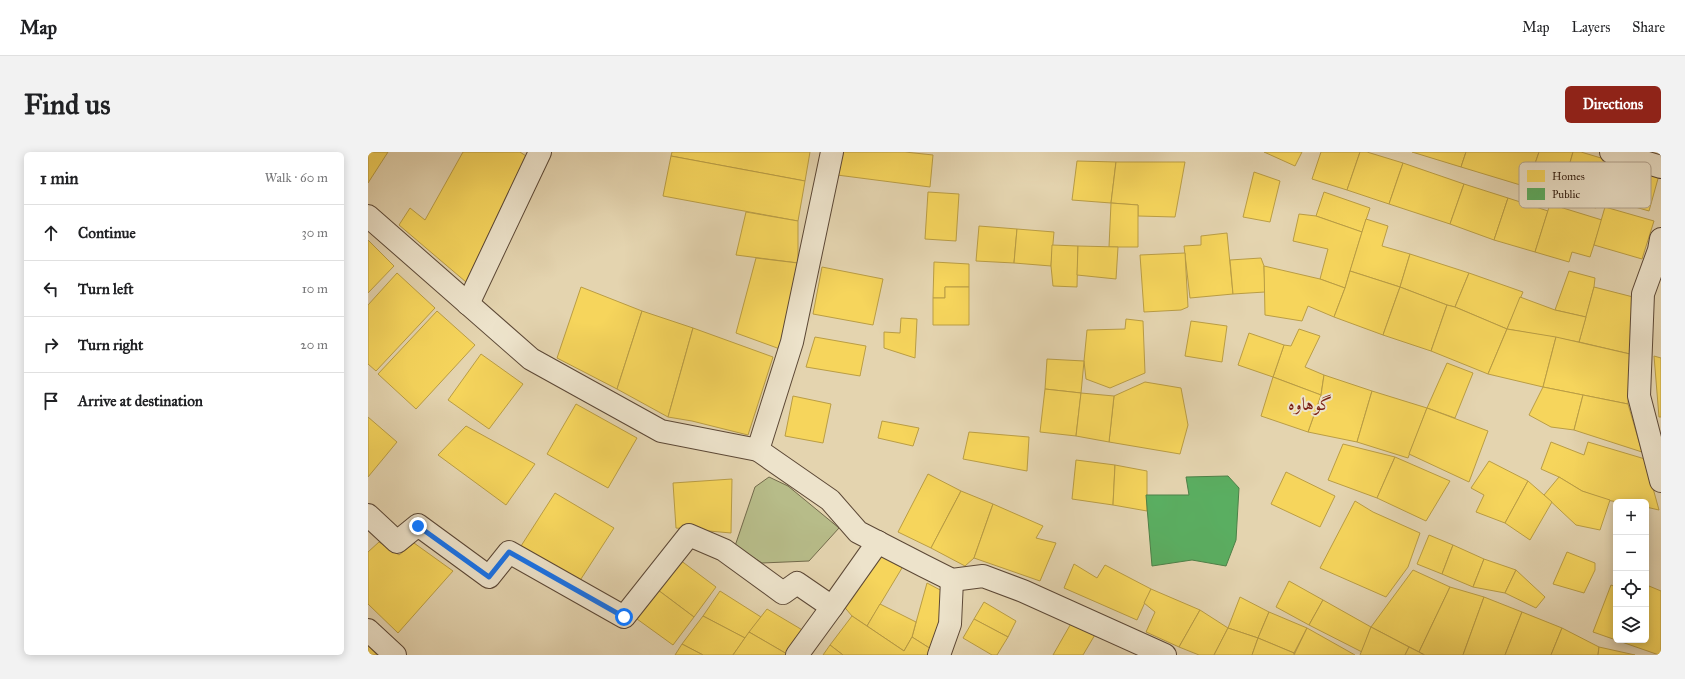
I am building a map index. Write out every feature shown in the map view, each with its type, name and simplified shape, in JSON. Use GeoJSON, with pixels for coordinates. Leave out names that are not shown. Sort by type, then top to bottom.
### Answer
{"type":"FeatureCollection","features":[{"type":"Feature","properties":{"kind":"street"},"geometry":{"type":"LineString","coordinates":[[468,304],[540,152]]}},
{"type":"Feature","properties":{"kind":"street"},"geometry":{"type":"LineString","coordinates":[[758,450],[792,342],[832,152]]}},
{"type":"Feature","properties":{"kind":"street"},"geometry":{"type":"LineString","coordinates":[[1611,152],[1644,162]]}},
{"type":"Feature","properties":{"kind":"street"},"geometry":{"type":"LineString","coordinates":[[1651,164],[1661,167]]}},
{"type":"Feature","properties":{"kind":"street"},"geometry":{"type":"LineString","coordinates":[[368,216],[531,359],[661,431],[758,450],[830,500],[858,532],[952,580],[983,576],[1023,591],[1165,655]]}},
{"type":"Feature","properties":{"kind":"street"},"geometry":{"type":"LineString","coordinates":[[1661,239],[1659,250],[1643,294],[1639,396],[1661,481]]}},
{"type":"Feature","properties":{"kind":"street"},"geometry":{"type":"LineString","coordinates":[[368,515],[397,542],[418,526],[489,577],[509,552],[624,617],[689,535],[724,550],[783,593],[797,583],[832,607]]}},
{"type":"Feature","properties":{"kind":"street"},"geometry":{"type":"LineString","coordinates":[[797,655],[878,542]]}},
{"type":"Feature","properties":{"kind":"street"},"geometry":{"type":"LineString","coordinates":[[939,655],[950,624],[952,580]]}},
{"type":"Feature","properties":{"kind":"street"},"geometry":{"type":"LineString","coordinates":[[368,630],[395,655]]}},
{"type":"Feature","properties":{"kind":"green space"},"geometry":{"type":"Polygon","coordinates":[[[769,477],[788,486],[839,528],[809,561],[762,563],[735,546],[755,487],[769,477]]]}},
{"type":"Feature","properties":{"kind":"building: Homes"},"geometry":{"type":"Polygon","coordinates":[[[368,152],[388,152],[368,183],[368,152]]]}},
{"type":"Feature","properties":{"kind":"building: Homes"},"geometry":{"type":"Polygon","coordinates":[[[463,152],[520,152],[526,156],[466,282],[399,225],[410,208],[425,220],[463,152]]]}},
{"type":"Feature","properties":{"kind":"building: Homes"},"geometry":{"type":"Polygon","coordinates":[[[672,152],[810,152],[805,181],[671,156],[672,152]]]}},
{"type":"Feature","properties":{"kind":"building: Homes"},"geometry":{"type":"Polygon","coordinates":[[[842,152],[905,152],[933,155],[930,187],[837,175],[842,152]]]}},
{"type":"Feature","properties":{"kind":"building: Homes"},"geometry":{"type":"Polygon","coordinates":[[[1264,152],[1302,152],[1295,166],[1264,152]]]}},
{"type":"Feature","properties":{"kind":"building: Homes"},"geometry":{"type":"Polygon","coordinates":[[[1321,152],[1360,152],[1347,190],[1312,179],[1321,152]]]}},
{"type":"Feature","properties":{"kind":"building: Homes"},"geometry":{"type":"Polygon","coordinates":[[[1360,152],[1367,152],[1403,163],[1389,204],[1347,190],[1360,152]]]}},
{"type":"Feature","properties":{"kind":"building: Homes"},"geometry":{"type":"Polygon","coordinates":[[[1412,152],[1466,152],[1461,167],[1412,152]]]}},
{"type":"Feature","properties":{"kind":"building: Homes"},"geometry":{"type":"Polygon","coordinates":[[[1466,152],[1539,152],[1536,162],[1519,162],[1519,185],[1461,167],[1466,152]]]}},
{"type":"Feature","properties":{"kind":"building: Homes"},"geometry":{"type":"Polygon","coordinates":[[[1539,152],[1573,152],[1570,162],[1536,162],[1539,152]]]}},
{"type":"Feature","properties":{"kind":"building: Homes"},"geometry":{"type":"Polygon","coordinates":[[[1573,152],[1581,152],[1614,162],[1570,162],[1573,152]]]}},
{"type":"Feature","properties":{"kind":"building: Homes"},"geometry":{"type":"Polygon","coordinates":[[[671,156],[805,181],[798,221],[663,196],[671,156]]]}},
{"type":"Feature","properties":{"kind":"building: Homes"},"geometry":{"type":"Polygon","coordinates":[[[1077,161],[1116,162],[1111,203],[1072,200],[1077,161]]]}},
{"type":"Feature","properties":{"kind":"building: Homes"},"geometry":{"type":"Polygon","coordinates":[[[1116,162],[1185,162],[1175,217],[1138,216],[1138,205],[1111,203],[1116,162]]]}},
{"type":"Feature","properties":{"kind":"building: Homes"},"geometry":{"type":"Polygon","coordinates":[[[1403,163],[1464,184],[1450,224],[1389,204],[1403,163]]]}},
{"type":"Feature","properties":{"kind":"building: Homes"},"geometry":{"type":"Polygon","coordinates":[[[1254,172],[1280,181],[1270,222],[1243,217],[1254,172]]]}},
{"type":"Feature","properties":{"kind":"building: Homes"},"geometry":{"type":"Polygon","coordinates":[[[1651,173],[1659,175],[1651,204],[1651,173]]]}},
{"type":"Feature","properties":{"kind":"building: Homes"},"geometry":{"type":"Polygon","coordinates":[[[1464,184],[1508,198],[1494,240],[1450,224],[1464,184]]]}},
{"type":"Feature","properties":{"kind":"building: Homes"},"geometry":{"type":"Polygon","coordinates":[[[928,192],[959,194],[956,241],[925,239],[928,192]]]}},
{"type":"Feature","properties":{"kind":"building: Homes"},"geometry":{"type":"Polygon","coordinates":[[[1324,192],[1370,208],[1362,232],[1316,216],[1324,192]]]}},
{"type":"Feature","properties":{"kind":"building: Homes"},"geometry":{"type":"Polygon","coordinates":[[[1508,198],[1519,202],[1519,208],[1539,208],[1548,211],[1535,252],[1494,240],[1508,198]]]}},
{"type":"Feature","properties":{"kind":"building: Homes"},"geometry":{"type":"Polygon","coordinates":[[[1111,203],[1138,205],[1138,247],[1109,247],[1111,203]]]}},
{"type":"Feature","properties":{"kind":"building: Homes"},"geometry":{"type":"Polygon","coordinates":[[[1549,208],[1563,208],[1602,220],[1590,257],[1572,252],[1569,262],[1535,252],[1549,208]]]}},
{"type":"Feature","properties":{"kind":"building: Homes"},"geometry":{"type":"Polygon","coordinates":[[[1605,208],[1654,221],[1642,259],[1594,245],[1605,208]]]}},
{"type":"Feature","properties":{"kind":"building: Homes"},"geometry":{"type":"Polygon","coordinates":[[[1639,208],[1650,208],[1649,211],[1639,208]]]}},
{"type":"Feature","properties":{"kind":"building: Homes"},"geometry":{"type":"Polygon","coordinates":[[[746,212],[798,221],[798,263],[736,255],[746,212]]]}},
{"type":"Feature","properties":{"kind":"building: Homes"},"geometry":{"type":"Polygon","coordinates":[[[1299,214],[1316,216],[1362,232],[1345,288],[1320,279],[1328,249],[1293,241],[1299,214]]]}},
{"type":"Feature","properties":{"kind":"building: Homes"},"geometry":{"type":"Polygon","coordinates":[[[1366,219],[1388,226],[1382,246],[1410,254],[1400,287],[1350,271],[1366,219]]]}},
{"type":"Feature","properties":{"kind":"building: Homes"},"geometry":{"type":"Polygon","coordinates":[[[979,226],[1017,229],[1014,263],[976,261],[979,226]]]}},
{"type":"Feature","properties":{"kind":"building: Homes"},"geometry":{"type":"Polygon","coordinates":[[[1017,229],[1054,232],[1051,266],[1014,263],[1017,229]]]}},
{"type":"Feature","properties":{"kind":"building: Homes"},"geometry":{"type":"Polygon","coordinates":[[[1227,233],[1233,294],[1190,298],[1184,246],[1201,245],[1201,236],[1227,233]]]}},
{"type":"Feature","properties":{"kind":"building: Homes"},"geometry":{"type":"Polygon","coordinates":[[[368,240],[394,266],[368,293],[368,240]]]}},
{"type":"Feature","properties":{"kind":"building: Homes"},"geometry":{"type":"Polygon","coordinates":[[[1052,245],[1078,246],[1077,287],[1053,286],[1051,266],[1052,245]]]}},
{"type":"Feature","properties":{"kind":"building: Homes"},"geometry":{"type":"Polygon","coordinates":[[[1078,246],[1118,247],[1116,279],[1077,275],[1078,246]]]}},
{"type":"Feature","properties":{"kind":"building: Homes"},"geometry":{"type":"Polygon","coordinates":[[[1185,253],[1188,307],[1181,310],[1144,312],[1140,255],[1185,253]]]}},
{"type":"Feature","properties":{"kind":"building: Homes"},"geometry":{"type":"Polygon","coordinates":[[[1410,254],[1469,273],[1455,307],[1400,287],[1410,254]]]}},
{"type":"Feature","properties":{"kind":"building: Homes"},"geometry":{"type":"Polygon","coordinates":[[[756,258],[798,263],[780,349],[736,333],[756,258]]]}},
{"type":"Feature","properties":{"kind":"building: Homes"},"geometry":{"type":"Polygon","coordinates":[[[1261,258],[1264,266],[1265,292],[1233,294],[1230,260],[1261,258]]]}},
{"type":"Feature","properties":{"kind":"building: Homes"},"geometry":{"type":"Polygon","coordinates":[[[934,262],[969,264],[969,287],[945,287],[945,298],[933,298],[934,262]]]}},
{"type":"Feature","properties":{"kind":"building: Homes"},"geometry":{"type":"Polygon","coordinates":[[[1264,266],[1320,279],[1345,288],[1334,317],[1308,306],[1302,321],[1265,315],[1264,266]]]}},
{"type":"Feature","properties":{"kind":"building: Homes"},"geometry":{"type":"Polygon","coordinates":[[[822,267],[883,279],[873,325],[813,314],[822,267]]]}},
{"type":"Feature","properties":{"kind":"building: Homes"},"geometry":{"type":"Polygon","coordinates":[[[1350,271],[1400,287],[1383,335],[1334,317],[1350,271]]]}},
{"type":"Feature","properties":{"kind":"building: Homes"},"geometry":{"type":"Polygon","coordinates":[[[1569,271],[1595,278],[1586,317],[1555,310],[1569,271]]]}},
{"type":"Feature","properties":{"kind":"building: Homes"},"geometry":{"type":"Polygon","coordinates":[[[397,273],[435,308],[376,371],[368,364],[368,305],[397,273]]]}},
{"type":"Feature","properties":{"kind":"building: Homes"},"geometry":{"type":"Polygon","coordinates":[[[1469,273],[1523,292],[1507,329],[1455,307],[1469,273]]]}},
{"type":"Feature","properties":{"kind":"building: Homes"},"geometry":{"type":"Polygon","coordinates":[[[581,287],[642,311],[617,389],[557,358],[581,287]]]}},
{"type":"Feature","properties":{"kind":"building: Homes"},"geometry":{"type":"Polygon","coordinates":[[[945,287],[969,287],[969,325],[933,325],[933,298],[945,298],[945,287]]]}},
{"type":"Feature","properties":{"kind":"building: Homes"},"geometry":{"type":"Polygon","coordinates":[[[1400,287],[1447,305],[1431,351],[1383,335],[1400,287]]]}},
{"type":"Feature","properties":{"kind":"building: Homes"},"geometry":{"type":"Polygon","coordinates":[[[1594,287],[1637,298],[1630,354],[1579,342],[1594,287]]]}},
{"type":"Feature","properties":{"kind":"building: Homes"},"geometry":{"type":"Polygon","coordinates":[[[1520,297],[1555,310],[1586,317],[1579,342],[1507,329],[1520,297]]]}},
{"type":"Feature","properties":{"kind":"building: Homes"},"geometry":{"type":"Polygon","coordinates":[[[1447,305],[1507,329],[1488,374],[1431,351],[1447,305]]]}},
{"type":"Feature","properties":{"kind":"building: Homes"},"geometry":{"type":"Polygon","coordinates":[[[437,311],[475,345],[416,409],[378,374],[437,311]]]}},
{"type":"Feature","properties":{"kind":"building: Homes"},"geometry":{"type":"Polygon","coordinates":[[[642,311],[693,328],[668,417],[617,389],[642,311]]]}},
{"type":"Feature","properties":{"kind":"building: Homes"},"geometry":{"type":"Polygon","coordinates":[[[901,318],[917,319],[915,358],[884,348],[884,332],[900,333],[901,318]]]}},
{"type":"Feature","properties":{"kind":"building: Homes"},"geometry":{"type":"Polygon","coordinates":[[[1126,319],[1143,321],[1145,373],[1110,388],[1086,379],[1084,361],[1087,330],[1125,329],[1126,319]]]}},
{"type":"Feature","properties":{"kind":"building: Homes"},"geometry":{"type":"Polygon","coordinates":[[[1191,321],[1227,326],[1222,362],[1185,356],[1191,321]]]}},
{"type":"Feature","properties":{"kind":"building: Homes"},"geometry":{"type":"Polygon","coordinates":[[[693,328],[773,357],[748,435],[692,421],[668,417],[693,328]]]}},
{"type":"Feature","properties":{"kind":"building: Homes"},"geometry":{"type":"Polygon","coordinates":[[[1299,329],[1320,336],[1305,367],[1324,375],[1321,395],[1273,377],[1284,345],[1291,346],[1299,329]]]}},
{"type":"Feature","properties":{"kind":"building: Homes"},"geometry":{"type":"Polygon","coordinates":[[[1507,329],[1556,337],[1543,387],[1488,374],[1507,329]]]}},
{"type":"Feature","properties":{"kind":"building: Homes"},"geometry":{"type":"Polygon","coordinates":[[[1249,333],[1284,345],[1273,377],[1238,365],[1249,333]]]}},
{"type":"Feature","properties":{"kind":"building: Homes"},"geometry":{"type":"Polygon","coordinates":[[[815,337],[866,346],[860,376],[806,367],[815,337]]]}},
{"type":"Feature","properties":{"kind":"building: Homes"},"geometry":{"type":"Polygon","coordinates":[[[1556,337],[1630,354],[1628,404],[1543,387],[1556,337]]]}},
{"type":"Feature","properties":{"kind":"building: Homes"},"geometry":{"type":"Polygon","coordinates":[[[481,354],[523,384],[489,429],[448,400],[481,354]]]}},
{"type":"Feature","properties":{"kind":"building: Homes"},"geometry":{"type":"Polygon","coordinates":[[[1654,356],[1661,358],[1661,417],[1659,417],[1654,356]]]}},
{"type":"Feature","properties":{"kind":"building: Homes"},"geometry":{"type":"Polygon","coordinates":[[[1047,359],[1084,361],[1081,393],[1045,389],[1047,359]]]}},
{"type":"Feature","properties":{"kind":"building: Homes"},"geometry":{"type":"Polygon","coordinates":[[[1447,363],[1473,373],[1455,418],[1427,408],[1447,363]]]}},
{"type":"Feature","properties":{"kind":"building: Homes"},"geometry":{"type":"Polygon","coordinates":[[[1324,375],[1372,391],[1357,442],[1308,432],[1321,395],[1324,375]]]}},
{"type":"Feature","properties":{"kind":"building: Homes"},"geometry":{"type":"Polygon","coordinates":[[[1273,377],[1321,395],[1308,432],[1261,416],[1273,377]]]}},
{"type":"Feature","properties":{"kind":"building: Homes"},"geometry":{"type":"Polygon","coordinates":[[[1145,382],[1181,388],[1188,425],[1180,454],[1109,442],[1114,396],[1145,382]]]}},
{"type":"Feature","properties":{"kind":"building: Homes"},"geometry":{"type":"Polygon","coordinates":[[[1543,387],[1583,395],[1574,430],[1551,427],[1529,415],[1543,387]]]}},
{"type":"Feature","properties":{"kind":"building: Homes"},"geometry":{"type":"Polygon","coordinates":[[[1045,389],[1081,393],[1076,436],[1040,432],[1045,389]]]}},
{"type":"Feature","properties":{"kind":"building: Homes"},"geometry":{"type":"Polygon","coordinates":[[[1372,391],[1427,408],[1408,458],[1357,442],[1372,391]]]}},
{"type":"Feature","properties":{"kind":"building: Homes"},"geometry":{"type":"Polygon","coordinates":[[[1081,393],[1114,396],[1109,442],[1076,436],[1081,393]]]}},
{"type":"Feature","properties":{"kind":"building: Homes"},"geometry":{"type":"Polygon","coordinates":[[[1583,395],[1628,404],[1642,452],[1574,430],[1583,395]]]}},
{"type":"Feature","properties":{"kind":"building: Homes"},"geometry":{"type":"Polygon","coordinates":[[[793,396],[831,404],[823,443],[785,436],[793,396]]]}},
{"type":"Feature","properties":{"kind":"building: Homes"},"geometry":{"type":"Polygon","coordinates":[[[576,404],[637,438],[608,488],[547,454],[576,404]]]}},
{"type":"Feature","properties":{"kind":"building: Homes"},"geometry":{"type":"Polygon","coordinates":[[[1427,408],[1488,431],[1469,482],[1409,454],[1427,408]]]}},
{"type":"Feature","properties":{"kind":"building: Homes"},"geometry":{"type":"Polygon","coordinates":[[[368,417],[397,442],[368,477],[368,417]]]}},
{"type":"Feature","properties":{"kind":"building: Homes"},"geometry":{"type":"Polygon","coordinates":[[[882,421],[919,428],[913,446],[878,438],[882,421]]]}},
{"type":"Feature","properties":{"kind":"building: Homes"},"geometry":{"type":"Polygon","coordinates":[[[466,426],[535,464],[506,505],[438,455],[466,426]]]}},
{"type":"Feature","properties":{"kind":"building: Homes"},"geometry":{"type":"Polygon","coordinates":[[[969,432],[1029,437],[1027,471],[963,459],[969,432]]]}},
{"type":"Feature","properties":{"kind":"building: Homes"},"geometry":{"type":"Polygon","coordinates":[[[1551,442],[1584,455],[1588,442],[1645,459],[1659,510],[1649,508],[1649,499],[1613,499],[1613,501],[1606,500],[1582,491],[1559,477],[1541,469],[1551,442]]]}},
{"type":"Feature","properties":{"kind":"building: Homes"},"geometry":{"type":"Polygon","coordinates":[[[1343,444],[1395,457],[1377,498],[1328,480],[1343,444]]]}},
{"type":"Feature","properties":{"kind":"building: Homes"},"geometry":{"type":"Polygon","coordinates":[[[1395,457],[1450,481],[1426,521],[1377,498],[1395,457]]]}},
{"type":"Feature","properties":{"kind":"building: Homes"},"geometry":{"type":"Polygon","coordinates":[[[1076,460],[1115,465],[1113,505],[1072,499],[1076,460]]]}},
{"type":"Feature","properties":{"kind":"building: Homes"},"geometry":{"type":"Polygon","coordinates":[[[1489,461],[1528,481],[1505,523],[1476,512],[1484,495],[1471,488],[1489,461]]]}},
{"type":"Feature","properties":{"kind":"building: Homes"},"geometry":{"type":"Polygon","coordinates":[[[1115,465],[1147,471],[1147,511],[1113,505],[1115,465]]]}},
{"type":"Feature","properties":{"kind":"building: Homes"},"geometry":{"type":"Polygon","coordinates":[[[1286,472],[1335,496],[1320,527],[1271,504],[1286,472]]]}},
{"type":"Feature","properties":{"kind":"building: Homes"},"geometry":{"type":"Polygon","coordinates":[[[928,474],[961,491],[931,548],[898,532],[928,474]]]}},
{"type":"Feature","properties":{"kind":"building: Homes"},"geometry":{"type":"Polygon","coordinates":[[[1559,477],[1582,491],[1610,500],[1600,530],[1576,525],[1544,495],[1559,477]]]}},
{"type":"Feature","properties":{"kind":"building: Homes"},"geometry":{"type":"Polygon","coordinates":[[[732,479],[731,533],[676,528],[673,483],[732,479]]]}},
{"type":"Feature","properties":{"kind":"building: Homes"},"geometry":{"type":"Polygon","coordinates":[[[1528,481],[1552,502],[1530,540],[1505,523],[1528,481]]]}},
{"type":"Feature","properties":{"kind":"building: Homes"},"geometry":{"type":"Polygon","coordinates":[[[961,491],[993,504],[974,558],[965,566],[931,548],[961,491]]]}},
{"type":"Feature","properties":{"kind":"building: Homes"},"geometry":{"type":"Polygon","coordinates":[[[555,493],[614,528],[579,582],[521,546],[555,493]]]}},
{"type":"Feature","properties":{"kind":"building: Homes"},"geometry":{"type":"Polygon","coordinates":[[[1355,501],[1373,512],[1420,533],[1408,567],[1386,597],[1320,568],[1355,501]]]}},
{"type":"Feature","properties":{"kind":"building: Homes"},"geometry":{"type":"Polygon","coordinates":[[[993,504],[1043,526],[1036,538],[1056,543],[1040,581],[974,558],[993,504]]]}},
{"type":"Feature","properties":{"kind":"building: Homes"},"geometry":{"type":"Polygon","coordinates":[[[1429,535],[1453,545],[1442,574],[1417,564],[1429,535]]]}},
{"type":"Feature","properties":{"kind":"building: Homes"},"geometry":{"type":"Polygon","coordinates":[[[379,542],[399,555],[414,543],[453,571],[398,633],[368,604],[368,552],[379,542]]]}},
{"type":"Feature","properties":{"kind":"building: Homes"},"geometry":{"type":"Polygon","coordinates":[[[1453,545],[1484,559],[1473,587],[1442,574],[1453,545]]]}},
{"type":"Feature","properties":{"kind":"building: Homes"},"geometry":{"type":"Polygon","coordinates":[[[879,551],[905,563],[867,626],[852,616],[841,603],[879,551]]]}},
{"type":"Feature","properties":{"kind":"building: Homes"},"geometry":{"type":"Polygon","coordinates":[[[1567,552],[1595,563],[1595,570],[1584,593],[1553,584],[1567,552]]]}},
{"type":"Feature","properties":{"kind":"building: Homes"},"geometry":{"type":"Polygon","coordinates":[[[1484,559],[1516,570],[1505,593],[1473,587],[1484,559]]]}},
{"type":"Feature","properties":{"kind":"building: Homes"},"geometry":{"type":"Polygon","coordinates":[[[680,560],[716,587],[694,617],[658,590],[680,560]]]}},
{"type":"Feature","properties":{"kind":"building: Homes"},"geometry":{"type":"Polygon","coordinates":[[[1074,564],[1097,578],[1105,565],[1151,589],[1137,620],[1064,588],[1074,564]]]}},
{"type":"Feature","properties":{"kind":"building: Homes"},"geometry":{"type":"Polygon","coordinates":[[[1413,570],[1450,587],[1419,652],[1371,627],[1413,570]]]}},
{"type":"Feature","properties":{"kind":"building: Homes"},"geometry":{"type":"Polygon","coordinates":[[[1516,570],[1545,597],[1536,608],[1505,593],[1516,570]]]}},
{"type":"Feature","properties":{"kind":"building: Homes"},"geometry":{"type":"Polygon","coordinates":[[[1289,581],[1323,600],[1309,625],[1276,607],[1289,581]]]}},
{"type":"Feature","properties":{"kind":"building: Homes"},"geometry":{"type":"Polygon","coordinates":[[[927,583],[946,593],[943,624],[931,649],[912,637],[927,583]]]}},
{"type":"Feature","properties":{"kind":"building: Homes"},"geometry":{"type":"Polygon","coordinates":[[[1611,585],[1613,586],[1613,639],[1593,632],[1611,585]]]}},
{"type":"Feature","properties":{"kind":"building: Homes"},"geometry":{"type":"Polygon","coordinates":[[[1649,586],[1661,591],[1661,655],[1625,643],[1649,643],[1649,586]]]}},
{"type":"Feature","properties":{"kind":"building: Homes"},"geometry":{"type":"Polygon","coordinates":[[[1450,587],[1484,597],[1463,655],[1425,655],[1419,652],[1450,587]]]}},
{"type":"Feature","properties":{"kind":"building: Homes"},"geometry":{"type":"Polygon","coordinates":[[[1151,589],[1200,610],[1179,647],[1146,632],[1155,612],[1144,603],[1151,589]]]}},
{"type":"Feature","properties":{"kind":"building: Homes"},"geometry":{"type":"Polygon","coordinates":[[[658,590],[694,617],[673,645],[637,619],[658,590]]]}},
{"type":"Feature","properties":{"kind":"building: Homes"},"geometry":{"type":"Polygon","coordinates":[[[720,591],[761,617],[745,638],[703,616],[720,591]]]}},
{"type":"Feature","properties":{"kind":"building: Homes"},"geometry":{"type":"Polygon","coordinates":[[[1240,597],[1269,612],[1258,638],[1228,628],[1240,597]]]}},
{"type":"Feature","properties":{"kind":"building: Homes"},"geometry":{"type":"Polygon","coordinates":[[[1484,597],[1522,612],[1505,655],[1463,655],[1484,597]]]}},
{"type":"Feature","properties":{"kind":"building: Homes"},"geometry":{"type":"Polygon","coordinates":[[[1323,600],[1371,627],[1362,652],[1309,625],[1323,600]]]}},
{"type":"Feature","properties":{"kind":"building: Homes"},"geometry":{"type":"Polygon","coordinates":[[[984,602],[1016,621],[1008,637],[974,619],[984,602]]]}},
{"type":"Feature","properties":{"kind":"building: Homes"},"geometry":{"type":"Polygon","coordinates":[[[880,604],[916,622],[912,637],[904,651],[867,626],[880,604]]]}},
{"type":"Feature","properties":{"kind":"building: Homes"},"geometry":{"type":"Polygon","coordinates":[[[767,609],[804,631],[787,654],[749,632],[767,609]]]}},
{"type":"Feature","properties":{"kind":"building: Homes"},"geometry":{"type":"Polygon","coordinates":[[[1200,610],[1228,628],[1214,655],[1199,655],[1179,647],[1200,610]]]}},
{"type":"Feature","properties":{"kind":"building: Homes"},"geometry":{"type":"Polygon","coordinates":[[[1269,612],[1307,628],[1294,653],[1258,638],[1269,612]]]}},
{"type":"Feature","properties":{"kind":"building: Homes"},"geometry":{"type":"Polygon","coordinates":[[[1522,612],[1562,628],[1551,655],[1505,655],[1522,612]]]}},
{"type":"Feature","properties":{"kind":"building: Homes"},"geometry":{"type":"Polygon","coordinates":[[[703,616],[745,638],[733,655],[703,655],[682,644],[703,616]]]}},
{"type":"Feature","properties":{"kind":"building: Homes"},"geometry":{"type":"Polygon","coordinates":[[[852,616],[904,651],[912,637],[931,649],[927,655],[843,655],[830,645],[852,616]]]}},
{"type":"Feature","properties":{"kind":"building: Homes"},"geometry":{"type":"Polygon","coordinates":[[[974,619],[1008,637],[997,655],[992,655],[963,638],[974,619]]]}},
{"type":"Feature","properties":{"kind":"building: Homes"},"geometry":{"type":"Polygon","coordinates":[[[1073,620],[1096,633],[1083,655],[1053,655],[1073,620]]]}},
{"type":"Feature","properties":{"kind":"building: Homes"},"geometry":{"type":"Polygon","coordinates":[[[1371,627],[1409,647],[1405,655],[1360,655],[1371,627]]]}},
{"type":"Feature","properties":{"kind":"building: Homes"},"geometry":{"type":"Polygon","coordinates":[[[1228,628],[1258,638],[1252,655],[1214,655],[1228,628]]]}},
{"type":"Feature","properties":{"kind":"building: Homes"},"geometry":{"type":"Polygon","coordinates":[[[1307,628],[1355,655],[1294,655],[1307,628]]]}},
{"type":"Feature","properties":{"kind":"building: Homes"},"geometry":{"type":"Polygon","coordinates":[[[1562,628],[1599,647],[1598,655],[1551,655],[1562,628]]]}},
{"type":"Feature","properties":{"kind":"building: Homes"},"geometry":{"type":"Polygon","coordinates":[[[749,632],[787,654],[733,655],[749,632]]]}},
{"type":"Feature","properties":{"kind":"building: Homes"},"geometry":{"type":"Polygon","coordinates":[[[1258,638],[1294,653],[1294,655],[1252,655],[1258,638]]]}},
{"type":"Feature","properties":{"kind":"building: Homes"},"geometry":{"type":"Polygon","coordinates":[[[682,644],[703,655],[675,655],[682,644]]]}},
{"type":"Feature","properties":{"kind":"building: Homes"},"geometry":{"type":"Polygon","coordinates":[[[830,645],[843,655],[823,655],[830,645]]]}},
{"type":"Feature","properties":{"kind":"building: Homes"},"geometry":{"type":"Polygon","coordinates":[[[368,646],[377,655],[368,655],[368,646]]]}},
{"type":"Feature","properties":{"kind":"building: Homes"},"geometry":{"type":"Polygon","coordinates":[[[1409,647],[1419,652],[1424,655],[1405,655],[1409,647]]]}},
{"type":"Feature","properties":{"kind":"building: Homes"},"geometry":{"type":"Polygon","coordinates":[[[1599,647],[1635,655],[1598,655],[1599,647]]]}},
{"type":"Feature","properties":{"kind":"building: Public"},"geometry":{"type":"Polygon","coordinates":[[[1228,476],[1239,488],[1236,540],[1226,566],[1192,560],[1152,566],[1146,495],[1189,495],[1186,477],[1228,476]]]}},
{"type":"Feature","properties":{"kind":"district","name":"گوہاوہ"},"geometry":{"type":"Point","coordinates":[1310,404]}},
{"type":"Feature","properties":{"kind":"route"},"geometry":{"type":"LineString","coordinates":[[418,526],[489,577],[509,552],[624,617]]}}]}
